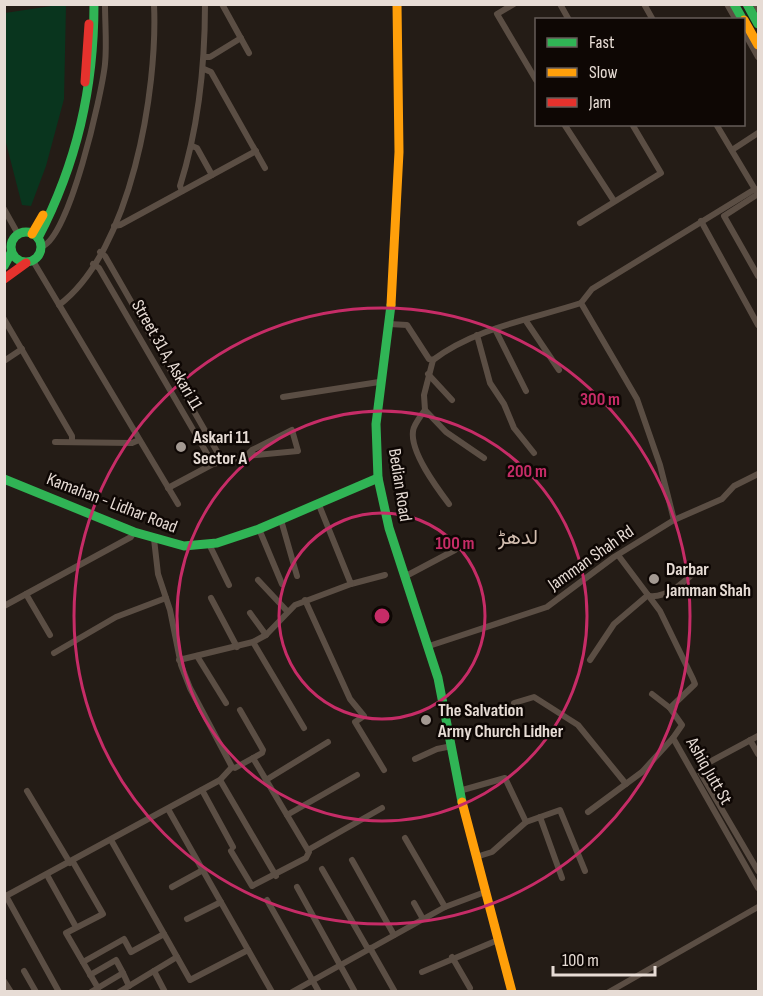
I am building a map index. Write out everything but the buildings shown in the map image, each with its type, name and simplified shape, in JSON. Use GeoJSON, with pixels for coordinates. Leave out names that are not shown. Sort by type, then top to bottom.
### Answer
{"type":"FeatureCollection","features":[{"type":"Feature","properties":{"kind":"main road"},"geometry":{"type":"LineString","coordinates":[[4,279],[39,255],[37,239],[74,138],[86,74],[89,4]]}},
{"type":"Feature","properties":{"kind":"main road"},"geometry":{"type":"LineString","coordinates":[[37,239],[64,182],[83,120],[96,45],[94,4]]}},
{"type":"Feature","properties":{"kind":"main road","name":"Bedian Road"},"geometry":{"type":"LineString","coordinates":[[397,4],[399,152],[389,324],[379,382],[376,423],[378,478],[389,528],[429,646],[452,746],[459,791],[512,992]]}},
{"type":"Feature","properties":{"kind":"main road"},"geometry":{"type":"LineString","coordinates":[[734,4],[742,18]]}},
{"type":"Feature","properties":{"kind":"main road"},"geometry":{"type":"LineString","coordinates":[[747,4],[759,24]]}},
{"type":"Feature","properties":{"kind":"main road"},"geometry":{"type":"LineString","coordinates":[[745,23],[759,45]]}},
{"type":"Feature","properties":{"kind":"main road"},"geometry":{"type":"LineString","coordinates":[[30,262],[17,260],[12,253],[11,244],[18,234],[37,239]]}},
{"type":"Feature","properties":{"kind":"main road"},"geometry":{"type":"LineString","coordinates":[[4,266],[12,253]]}},
{"type":"Feature","properties":{"kind":"main road","name":"Kamahan - Lidhar Road"},"geometry":{"type":"LineString","coordinates":[[4,479],[134,532],[184,546],[209,544],[259,529],[378,478]]}},
{"type":"Feature","properties":{"kind":"street"},"geometry":{"type":"LineString","coordinates":[[37,239],[49,242],[68,204],[95,121],[105,62],[105,4]]}},
{"type":"Feature","properties":{"kind":"street"},"geometry":{"type":"LineString","coordinates":[[59,305],[75,291],[100,252],[114,225],[128,186],[146,122],[153,71],[154,4]]}},
{"type":"Feature","properties":{"kind":"street"},"geometry":{"type":"LineString","coordinates":[[182,191],[180,186],[192,146],[206,57],[205,4]]}},
{"type":"Feature","properties":{"kind":"street"},"geometry":{"type":"LineString","coordinates":[[222,4],[249,53]]}},
{"type":"Feature","properties":{"kind":"street"},"geometry":{"type":"LineString","coordinates":[[514,4],[497,14],[535,77]]}},
{"type":"Feature","properties":{"kind":"street"},"geometry":{"type":"LineString","coordinates":[[560,4],[568,18]]}},
{"type":"Feature","properties":{"kind":"street"},"geometry":{"type":"LineString","coordinates":[[644,4],[652,18]]}},
{"type":"Feature","properties":{"kind":"street"},"geometry":{"type":"LineString","coordinates":[[727,4],[735,18]]}},
{"type":"Feature","properties":{"kind":"street"},"geometry":{"type":"LineString","coordinates":[[756,4],[759,9]]}},
{"type":"Feature","properties":{"kind":"street"},"geometry":{"type":"LineString","coordinates":[[745,34],[759,57]]}},
{"type":"Feature","properties":{"kind":"street"},"geometry":{"type":"LineString","coordinates":[[206,57],[210,57],[241,38]]}},
{"type":"Feature","properties":{"kind":"street"},"geometry":{"type":"LineString","coordinates":[[204,69],[211,72],[266,168]]}},
{"type":"Feature","properties":{"kind":"street"},"geometry":{"type":"LineString","coordinates":[[565,126],[614,201]]}},
{"type":"Feature","properties":{"kind":"street"},"geometry":{"type":"LineString","coordinates":[[580,223],[661,173],[633,126]]}},
{"type":"Feature","properties":{"kind":"street"},"geometry":{"type":"LineString","coordinates":[[717,126],[757,193]]}},
{"type":"Feature","properties":{"kind":"street"},"geometry":{"type":"LineString","coordinates":[[732,150],[759,133]]}},
{"type":"Feature","properties":{"kind":"street"},"geometry":{"type":"LineString","coordinates":[[192,146],[197,148],[212,175]]}},
{"type":"Feature","properties":{"kind":"street"},"geometry":{"type":"LineString","coordinates":[[114,225],[120,225],[256,151]]}},
{"type":"Feature","properties":{"kind":"street"},"geometry":{"type":"LineString","coordinates":[[449,504],[433,482],[415,447],[413,432],[424,410],[424,395],[433,360],[452,346],[477,336],[582,303],[592,289],[701,221],[757,193]]}},
{"type":"Feature","properties":{"kind":"street"},"geometry":{"type":"LineString","coordinates":[[757,193],[724,216],[759,276]]}},
{"type":"Feature","properties":{"kind":"street"},"geometry":{"type":"LineString","coordinates":[[4,209],[18,234]]}},
{"type":"Feature","properties":{"kind":"street"},"geometry":{"type":"LineString","coordinates":[[701,221],[759,325]]}},
{"type":"Feature","properties":{"kind":"street"},"geometry":{"type":"LineString","coordinates":[[100,252],[105,256],[223,462]]}},
{"type":"Feature","properties":{"kind":"street"},"geometry":{"type":"LineString","coordinates":[[30,262],[59,305],[178,504]]}},
{"type":"Feature","properties":{"kind":"street","name":"Street 31 A, Askari 11"},"geometry":{"type":"LineString","coordinates":[[93,264],[99,268],[213,464]]}},
{"type":"Feature","properties":{"kind":"street"},"geometry":{"type":"LineString","coordinates":[[582,303],[637,399],[660,465],[674,520]]}},
{"type":"Feature","properties":{"kind":"street"},"geometry":{"type":"LineString","coordinates":[[4,319],[72,436],[72,441]]}},
{"type":"Feature","properties":{"kind":"street"},"geometry":{"type":"LineString","coordinates":[[526,321],[559,370]]}},
{"type":"Feature","properties":{"kind":"street"},"geometry":{"type":"LineString","coordinates":[[389,324],[407,325],[429,359],[433,360]]}},
{"type":"Feature","properties":{"kind":"street"},"geometry":{"type":"LineString","coordinates":[[495,330],[526,391]]}},
{"type":"Feature","properties":{"kind":"street"},"geometry":{"type":"LineString","coordinates":[[477,336],[490,383],[504,404],[514,428],[534,453]]}},
{"type":"Feature","properties":{"kind":"street"},"geometry":{"type":"LineString","coordinates":[[4,361],[22,349]]}},
{"type":"Feature","properties":{"kind":"street"},"geometry":{"type":"LineString","coordinates":[[428,374],[452,400]]}},
{"type":"Feature","properties":{"kind":"street"},"geometry":{"type":"LineString","coordinates":[[283,397],[379,382]]}},
{"type":"Feature","properties":{"kind":"street"},"geometry":{"type":"LineString","coordinates":[[424,410],[446,432],[484,458]]}},
{"type":"Feature","properties":{"kind":"street"},"geometry":{"type":"LineString","coordinates":[[168,488],[213,464],[246,456],[298,451],[292,430],[252,450],[246,456]]}},
{"type":"Feature","properties":{"kind":"street"},"geometry":{"type":"LineString","coordinates":[[55,442],[132,443],[139,440]]}},
{"type":"Feature","properties":{"kind":"street","name":"Jamman Shah Rd"},"geometry":{"type":"LineString","coordinates":[[429,646],[547,607],[618,555],[674,520],[722,499],[734,486],[759,474]]}},
{"type":"Feature","properties":{"kind":"street"},"geometry":{"type":"LineString","coordinates":[[319,505],[351,584]]}},
{"type":"Feature","properties":{"kind":"street"},"geometry":{"type":"LineString","coordinates":[[281,520],[297,576]]}},
{"type":"Feature","properties":{"kind":"street"},"geometry":{"type":"LineString","coordinates":[[259,529],[282,585]]}},
{"type":"Feature","properties":{"kind":"street"},"geometry":{"type":"LineString","coordinates":[[4,606],[131,537],[134,532]]}},
{"type":"Feature","properties":{"kind":"street"},"geometry":{"type":"LineString","coordinates":[[154,539],[159,574],[179,660],[190,688],[231,767]]}},
{"type":"Feature","properties":{"kind":"street"},"geometry":{"type":"LineString","coordinates":[[209,544],[229,585]]}},
{"type":"Feature","properties":{"kind":"street"},"geometry":{"type":"LineString","coordinates":[[406,576],[455,550]]}},
{"type":"Feature","properties":{"kind":"street"},"geometry":{"type":"LineString","coordinates":[[618,555],[649,596],[680,647],[695,684],[670,708],[652,694]]}},
{"type":"Feature","properties":{"kind":"street"},"geometry":{"type":"LineString","coordinates":[[590,660],[614,624],[649,596],[658,596],[680,586],[697,570]]}},
{"type":"Feature","properties":{"kind":"street"},"geometry":{"type":"LineString","coordinates":[[179,660],[253,642],[266,634],[287,611],[305,600],[385,575]]}},
{"type":"Feature","properties":{"kind":"street"},"geometry":{"type":"LineString","coordinates":[[258,580],[287,611]]}},
{"type":"Feature","properties":{"kind":"street"},"geometry":{"type":"LineString","coordinates":[[26,594],[50,635]]}},
{"type":"Feature","properties":{"kind":"street"},"geometry":{"type":"LineString","coordinates":[[54,653],[108,621],[166,598]]}},
{"type":"Feature","properties":{"kind":"street"},"geometry":{"type":"LineString","coordinates":[[212,598],[237,647]]}},
{"type":"Feature","properties":{"kind":"street"},"geometry":{"type":"LineString","coordinates":[[305,600],[350,699],[364,716],[355,722],[384,770]]}},
{"type":"Feature","properties":{"kind":"street"},"geometry":{"type":"LineString","coordinates":[[250,613],[266,634]]}},
{"type":"Feature","properties":{"kind":"street"},"geometry":{"type":"LineString","coordinates":[[253,642],[304,728]]}},
{"type":"Feature","properties":{"kind":"street"},"geometry":{"type":"LineString","coordinates":[[197,656],[226,703]]}},
{"type":"Feature","properties":{"kind":"street"},"geometry":{"type":"LineString","coordinates":[[514,703],[534,697],[578,725],[626,784]]}},
{"type":"Feature","properties":{"kind":"street","name":"Ashiq Jutt St"},"geometry":{"type":"LineString","coordinates":[[670,708],[682,725],[673,738],[759,888]]}},
{"type":"Feature","properties":{"kind":"street"},"geometry":{"type":"LineString","coordinates":[[231,767],[235,768],[263,750],[240,710]]}},
{"type":"Feature","properties":{"kind":"street"},"geometry":{"type":"LineString","coordinates":[[759,736],[706,764],[700,772],[759,871]]}},
{"type":"Feature","properties":{"kind":"street"},"geometry":{"type":"LineString","coordinates":[[588,812],[642,772],[673,738]]}},
{"type":"Feature","properties":{"kind":"street"},"geometry":{"type":"LineString","coordinates":[[750,740],[759,754]]}},
{"type":"Feature","properties":{"kind":"street"},"geometry":{"type":"LineString","coordinates":[[266,780],[328,742]]}},
{"type":"Feature","properties":{"kind":"street"},"geometry":{"type":"LineString","coordinates":[[415,759],[437,749],[452,746]]}},
{"type":"Feature","properties":{"kind":"street"},"geometry":{"type":"LineString","coordinates":[[202,790],[252,886],[276,876],[306,858],[308,850],[253,758]]}},
{"type":"Feature","properties":{"kind":"street"},"geometry":{"type":"LineString","coordinates":[[59,992],[5,897],[220,780],[231,767]]}},
{"type":"Feature","properties":{"kind":"street"},"geometry":{"type":"LineString","coordinates":[[287,815],[357,775]]}},
{"type":"Feature","properties":{"kind":"street"},"geometry":{"type":"LineString","coordinates":[[459,791],[505,778],[526,822]]}},
{"type":"Feature","properties":{"kind":"street"},"geometry":{"type":"LineString","coordinates":[[220,780],[276,876]]}},
{"type":"Feature","properties":{"kind":"street"},"geometry":{"type":"LineString","coordinates":[[27,791],[103,914],[66,933],[90,975],[94,990],[123,973]]}},
{"type":"Feature","properties":{"kind":"street"},"geometry":{"type":"LineString","coordinates":[[308,850],[382,808]]}},
{"type":"Feature","properties":{"kind":"street"},"geometry":{"type":"LineString","coordinates":[[168,809],[272,992]]}},
{"type":"Feature","properties":{"kind":"street"},"geometry":{"type":"LineString","coordinates":[[476,857],[492,852],[526,822],[560,810],[585,871]]}},
{"type":"Feature","properties":{"kind":"street"},"geometry":{"type":"LineString","coordinates":[[540,817],[562,878]]}},
{"type":"Feature","properties":{"kind":"street"},"geometry":{"type":"LineString","coordinates":[[405,838],[444,908]]}},
{"type":"Feature","properties":{"kind":"street"},"geometry":{"type":"LineString","coordinates":[[111,840],[192,980],[248,950]]}},
{"type":"Feature","properties":{"kind":"street"},"geometry":{"type":"LineString","coordinates":[[352,860],[394,935]]}},
{"type":"Feature","properties":{"kind":"street"},"geometry":{"type":"LineString","coordinates":[[322,869],[395,992]]}},
{"type":"Feature","properties":{"kind":"street"},"geometry":{"type":"LineString","coordinates":[[172,887],[203,870]]}},
{"type":"Feature","properties":{"kind":"street"},"geometry":{"type":"LineString","coordinates":[[46,875],[76,927]]}},
{"type":"Feature","properties":{"kind":"street"},"geometry":{"type":"LineString","coordinates":[[297,888],[355,992]]}},
{"type":"Feature","properties":{"kind":"street"},"geometry":{"type":"LineString","coordinates":[[292,992],[444,908],[485,892]]}},
{"type":"Feature","properties":{"kind":"street"},"geometry":{"type":"LineString","coordinates":[[267,900],[319,992]]}},
{"type":"Feature","properties":{"kind":"street"},"geometry":{"type":"LineString","coordinates":[[187,919],[221,902]]}},
{"type":"Feature","properties":{"kind":"street"},"geometry":{"type":"LineString","coordinates":[[414,903],[423,919]]}},
{"type":"Feature","properties":{"kind":"street"},"geometry":{"type":"LineString","coordinates":[[609,992],[759,907]]}},
{"type":"Feature","properties":{"kind":"street"},"geometry":{"type":"LineString","coordinates":[[83,962],[124,939],[131,952],[164,934]]}},
{"type":"Feature","properties":{"kind":"street"},"geometry":{"type":"LineString","coordinates":[[422,972],[452,957],[498,940]]}},
{"type":"Feature","properties":{"kind":"street"},"geometry":{"type":"LineString","coordinates":[[119,992],[177,957]]}},
{"type":"Feature","properties":{"kind":"street"},"geometry":{"type":"LineString","coordinates":[[452,957],[470,988]]}},
{"type":"Feature","properties":{"kind":"street"},"geometry":{"type":"LineString","coordinates":[[90,975],[116,960],[129,986]]}},
{"type":"Feature","properties":{"kind":"street"},"geometry":{"type":"LineString","coordinates":[[24,971],[36,992]]}},
{"type":"Feature","properties":{"kind":"street"},"geometry":{"type":"LineString","coordinates":[[154,971],[165,992]]}},
{"type":"Feature","properties":{"kind":"street"},"geometry":{"type":"LineString","coordinates":[[4,981],[11,992]]}},
{"type":"Feature","properties":{"kind":"green space"},"geometry":{"type":"Polygon","coordinates":[[[66,5],[64,99],[46,166],[31,206],[22,205],[5,139],[5,13],[66,5]]]}},
{"type":"Feature","properties":{"kind":"traffic: fast"},"geometry":{"type":"LineString","coordinates":[[38,238],[63,182],[81,124],[91,65],[94,4]]}},
{"type":"Feature","properties":{"kind":"traffic: fast"},"geometry":{"type":"LineString","coordinates":[[734,4],[742,18]]}},
{"type":"Feature","properties":{"kind":"traffic: fast"},"geometry":{"type":"LineString","coordinates":[[747,4],[758,24]]}},
{"type":"Feature","properties":{"kind":"traffic: fast"},"geometry":{"type":"LineString","coordinates":[[26,232],[37,236],[41,247],[37,258],[26,262],[15,258],[11,247],[15,236],[26,232]]}},
{"type":"Feature","properties":{"kind":"traffic: fast"},"geometry":{"type":"LineString","coordinates":[[4,266],[11,253]]}},
{"type":"Feature","properties":{"kind":"traffic: fast"},"geometry":{"type":"LineString","coordinates":[[391,305],[376,424],[378,478],[389,528],[438,678],[462,802]]}},
{"type":"Feature","properties":{"kind":"traffic: fast"},"geometry":{"type":"LineString","coordinates":[[4,479],[134,532],[184,546],[217,543],[259,529],[378,478]]}},
{"type":"Feature","properties":{"kind":"traffic: slow"},"geometry":{"type":"LineString","coordinates":[[391,305],[399,152],[397,4]]}},
{"type":"Feature","properties":{"kind":"traffic: slow"},"geometry":{"type":"LineString","coordinates":[[745,22],[758,45]]}},
{"type":"Feature","properties":{"kind":"traffic: slow"},"geometry":{"type":"LineString","coordinates":[[32,234],[43,215]]}},
{"type":"Feature","properties":{"kind":"traffic: slow"},"geometry":{"type":"LineString","coordinates":[[462,802],[512,992]]}},
{"type":"Feature","properties":{"kind":"traffic: jam"},"geometry":{"type":"LineString","coordinates":[[85,82],[89,24]]}},
{"type":"Feature","properties":{"kind":"traffic: jam"},"geometry":{"type":"LineString","coordinates":[[4,279],[26,263]]}},
{"type":"Feature","properties":{"kind":"place","name":"Askari 11 Sector A"},"geometry":{"type":"Point","coordinates":[181,447]}},
{"type":"Feature","properties":{"kind":"place","name":"Darbar Jamman Shah"},"geometry":{"type":"Point","coordinates":[654,579]}},
{"type":"Feature","properties":{"kind":"place","name":"The Salvation Army Church Lidher"},"geometry":{"type":"Point","coordinates":[426,720]}},
{"type":"Feature","properties":{"kind":"district","name":"لدھڑ"},"geometry":{"type":"Point","coordinates":[518,537]}}]}
